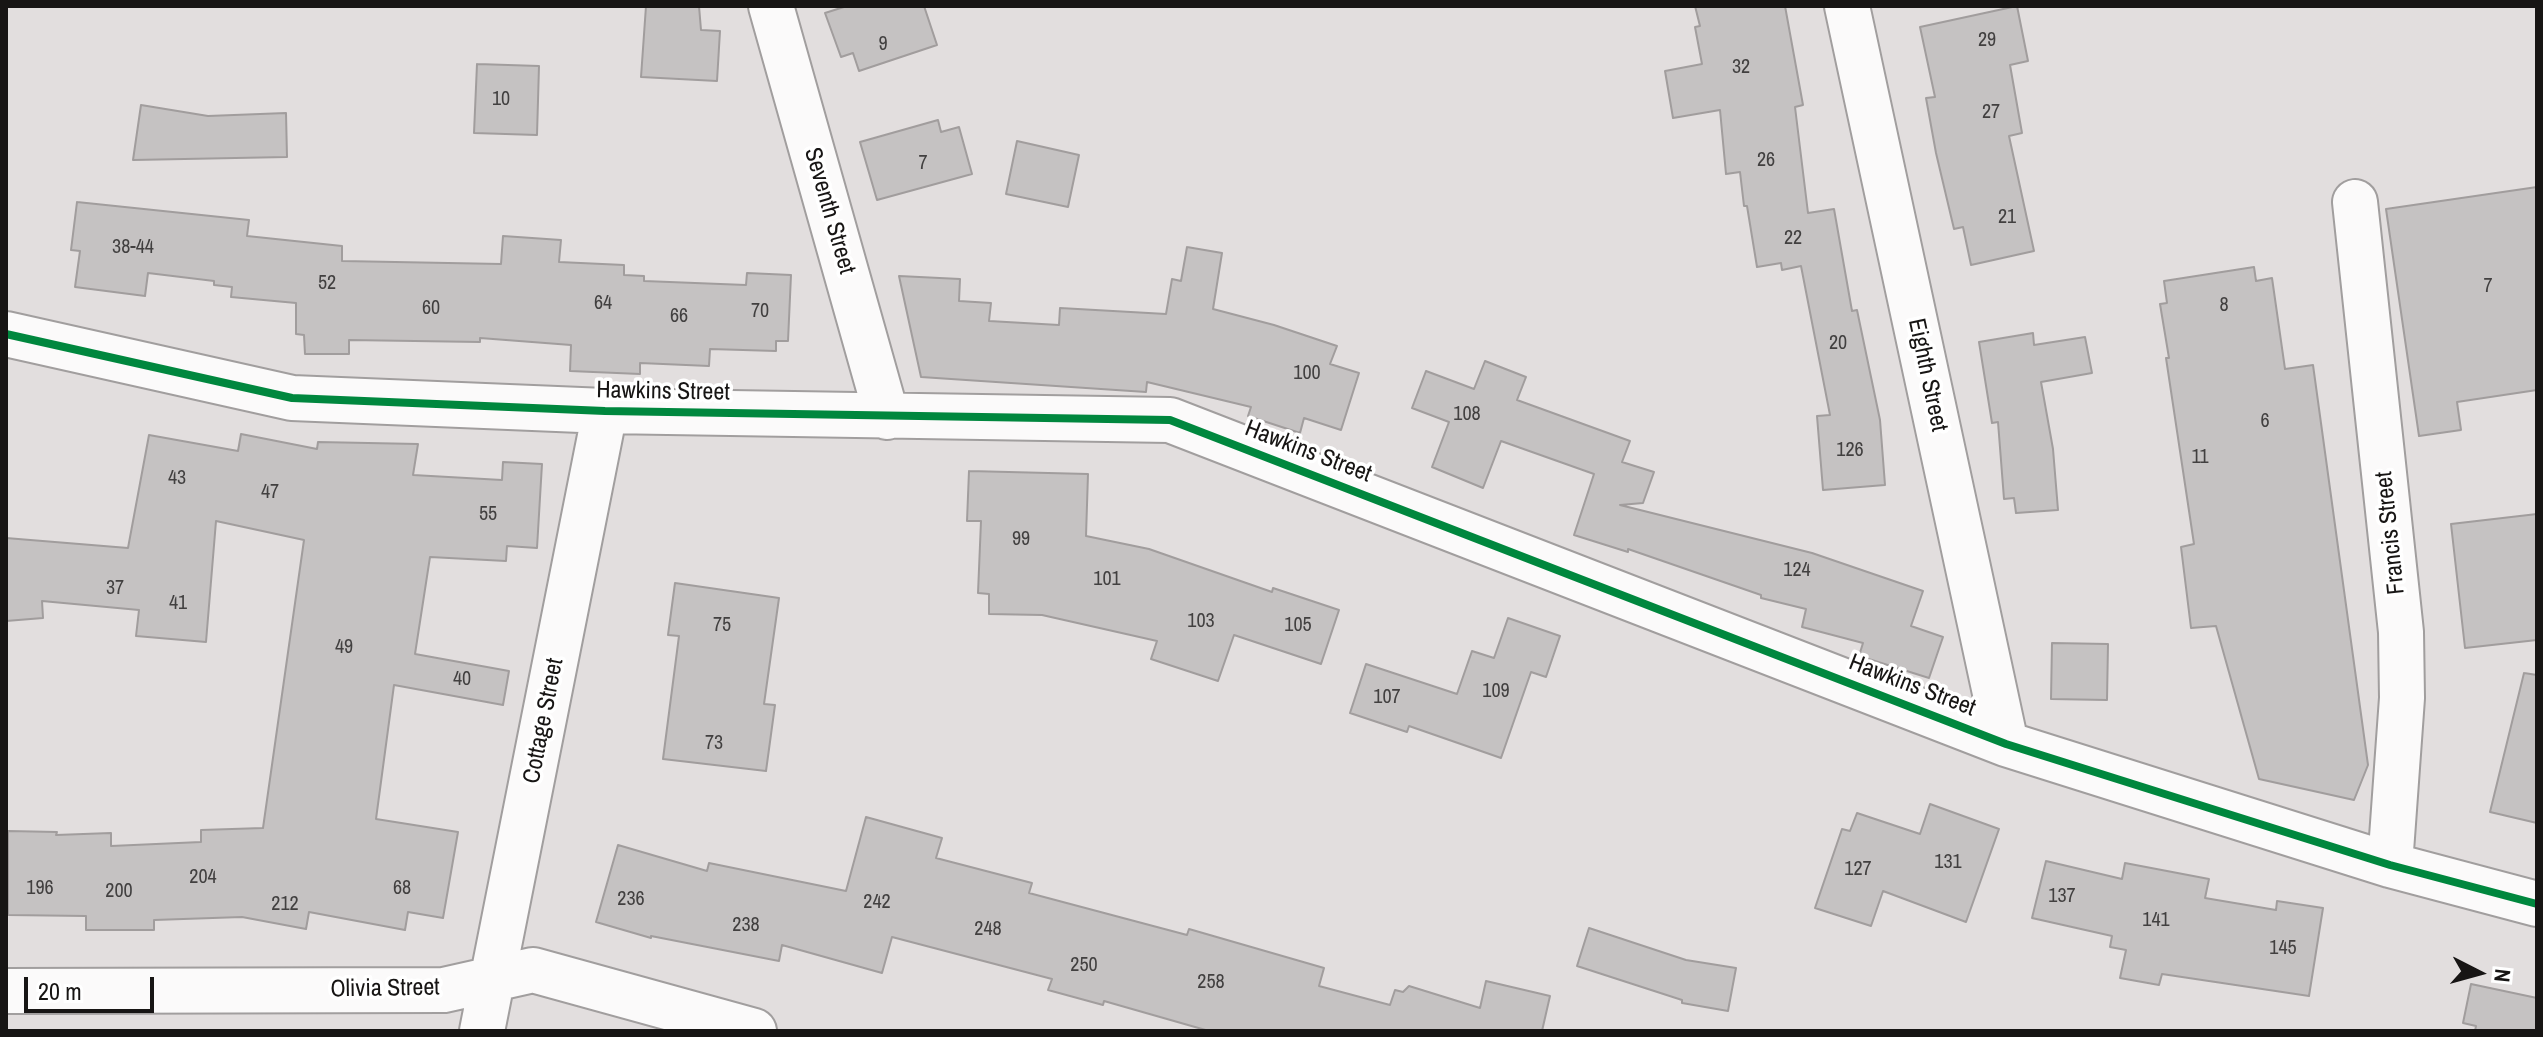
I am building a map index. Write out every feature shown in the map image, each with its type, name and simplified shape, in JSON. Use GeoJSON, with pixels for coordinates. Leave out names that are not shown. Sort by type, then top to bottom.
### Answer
{"type":"FeatureCollection","features":[{"type":"Feature","properties":{"kind":"street","name":"Seventh Street"},"geometry":{"type":"LineString","coordinates":[[771,6],[887,417]]}},
{"type":"Feature","properties":{"kind":"street","name":"Eighth Street"},"geometry":{"type":"LineString","coordinates":[[1847,6],[2006,744]]}},
{"type":"Feature","properties":{"kind":"street","name":"Francis Street"},"geometry":{"type":"LineString","coordinates":[[2355,202],[2401,632],[2402,698],[2390,865]]}},
{"type":"Feature","properties":{"kind":"street","name":"Hawkins Street"},"geometry":{"type":"LineString","coordinates":[[6,334],[292,398],[605,411],[1170,420],[2006,744],[2390,865],[2537,904]]}},
{"type":"Feature","properties":{"kind":"street","name":"Cottage Street"},"geometry":{"type":"LineString","coordinates":[[482,1031],[605,411]]}},
{"type":"Feature","properties":{"kind":"street","name":"Olivia Street"},"geometry":{"type":"LineString","coordinates":[[6,991],[444,990],[533,970],[754,1031]]}},
{"type":"Feature","properties":{"kind":"building"},"geometry":{"type":"Polygon","coordinates":[[[646,6],[699,6],[701,30],[720,31],[717,81],[641,77],[646,6]]]}},
{"type":"Feature","properties":{"kind":"building"},"geometry":{"type":"Polygon","coordinates":[[[847,6],[924,6],[937,45],[859,71],[853,53],[841,57],[825,13],[847,6]]]}},
{"type":"Feature","properties":{"kind":"building"},"geometry":{"type":"Polygon","coordinates":[[[1695,6],[1785,6],[1803,105],[1795,107],[1808,213],[1834,209],[1852,311],[1857,310],[1880,420],[1885,485],[1823,490],[1817,416],[1830,415],[1801,266],[1782,270],[1781,263],[1757,267],[1740,172],[1726,174],[1720,110],[1673,118],[1665,71],[1702,64],[1695,27],[1700,26],[1695,6]]]}},
{"type":"Feature","properties":{"kind":"building"},"geometry":{"type":"Polygon","coordinates":[[[2017,6],[2028,61],[2010,65],[2022,133],[2009,136],[2034,251],[1971,265],[1963,227],[1954,229],[1936,153],[1926,98],[1935,97],[1920,27],[2017,6]]]}},
{"type":"Feature","properties":{"kind":"building"},"geometry":{"type":"Polygon","coordinates":[[[477,64],[539,66],[537,135],[474,133],[477,64]]]}},
{"type":"Feature","properties":{"kind":"building"},"geometry":{"type":"Polygon","coordinates":[[[141,105],[208,116],[286,113],[287,157],[133,160],[141,105]]]}},
{"type":"Feature","properties":{"kind":"building"},"geometry":{"type":"Polygon","coordinates":[[[938,120],[941,132],[959,127],[972,174],[877,200],[860,142],[938,120]]]}},
{"type":"Feature","properties":{"kind":"building"},"geometry":{"type":"Polygon","coordinates":[[[1017,141],[1079,155],[1068,207],[1006,194],[1017,141]]]}},
{"type":"Feature","properties":{"kind":"building"},"geometry":{"type":"Polygon","coordinates":[[[2537,187],[2537,390],[2457,402],[2461,430],[2419,436],[2386,209],[2537,187]]]}},
{"type":"Feature","properties":{"kind":"building"},"geometry":{"type":"Polygon","coordinates":[[[77,202],[249,220],[247,236],[342,246],[342,261],[501,264],[503,236],[561,240],[559,262],[624,265],[624,275],[644,276],[644,281],[746,285],[747,273],[791,275],[788,341],[776,341],[776,351],[710,349],[709,366],[640,363],[640,374],[570,371],[571,345],[480,338],[480,342],[349,340],[349,354],[305,354],[304,335],[296,334],[296,303],[231,297],[232,287],[214,285],[214,281],[148,273],[145,296],[75,287],[80,251],[71,250],[77,202]]]}},
{"type":"Feature","properties":{"kind":"building"},"geometry":{"type":"Polygon","coordinates":[[[1187,247],[1222,253],[1213,309],[1337,346],[1330,364],[1359,373],[1341,430],[1304,418],[1300,433],[1248,416],[1251,407],[1147,382],[1146,392],[921,377],[899,276],[960,279],[959,301],[991,303],[989,321],[1059,325],[1060,308],[1166,314],[1172,279],[1181,281],[1187,247]]]}},
{"type":"Feature","properties":{"kind":"building"},"geometry":{"type":"Polygon","coordinates":[[[2254,267],[2256,281],[2272,278],[2285,369],[2313,365],[2368,765],[2354,800],[2259,779],[2216,626],[2191,628],[2181,547],[2194,544],[2166,358],[2169,358],[2160,304],[2167,303],[2164,281],[2254,267]]]}},
{"type":"Feature","properties":{"kind":"building"},"geometry":{"type":"Polygon","coordinates":[[[2033,333],[2034,345],[2085,337],[2092,373],[2041,382],[2053,449],[2058,510],[2016,513],[2014,498],[2004,499],[1998,422],[1992,423],[1979,342],[2033,333]]]}},
{"type":"Feature","properties":{"kind":"building"},"geometry":{"type":"Polygon","coordinates":[[[1485,361],[1526,377],[1517,400],[1630,441],[1622,462],[1654,472],[1643,503],[1620,505],[1812,553],[1923,591],[1911,626],[1943,637],[1929,678],[1859,656],[1863,643],[1802,627],[1806,609],[1761,598],[1761,595],[1628,549],[1628,552],[1574,535],[1594,474],[1501,441],[1483,488],[1432,467],[1449,422],[1412,408],[1426,371],[1474,389],[1485,361]]]}},
{"type":"Feature","properties":{"kind":"building"},"geometry":{"type":"Polygon","coordinates":[[[241,434],[317,449],[318,442],[418,444],[413,475],[502,480],[503,462],[542,464],[537,548],[507,546],[506,561],[430,557],[415,654],[509,671],[503,705],[394,685],[376,819],[458,832],[443,918],[408,912],[405,930],[309,912],[306,929],[242,917],[154,920],[154,930],[86,930],[86,916],[8,915],[8,831],[57,832],[56,835],[111,833],[111,846],[201,842],[201,830],[263,828],[304,540],[216,521],[206,642],[136,636],[139,610],[42,601],[43,618],[6,621],[6,538],[128,548],[149,435],[238,451],[241,434]]]}},
{"type":"Feature","properties":{"kind":"building"},"geometry":{"type":"Polygon","coordinates":[[[969,471],[1088,474],[1086,536],[1149,549],[1272,592],[1273,588],[1339,610],[1321,664],[1234,635],[1218,681],[1151,659],[1157,641],[1042,615],[989,614],[989,594],[978,593],[981,521],[967,521],[969,471]]]}},
{"type":"Feature","properties":{"kind":"building"},"geometry":{"type":"Polygon","coordinates":[[[2537,514],[2537,640],[2465,648],[2451,524],[2537,514]]]}},
{"type":"Feature","properties":{"kind":"building"},"geometry":{"type":"Polygon","coordinates":[[[675,583],[779,598],[764,704],[775,705],[766,771],[663,759],[679,636],[668,635],[675,583]]]}},
{"type":"Feature","properties":{"kind":"building"},"geometry":{"type":"Polygon","coordinates":[[[1508,618],[1560,636],[1546,677],[1531,672],[1501,758],[1409,726],[1407,732],[1350,713],[1366,664],[1457,694],[1472,651],[1494,658],[1508,618]]]}},
{"type":"Feature","properties":{"kind":"building"},"geometry":{"type":"Polygon","coordinates":[[[2052,643],[2108,644],[2107,700],[2051,699],[2052,643]]]}},
{"type":"Feature","properties":{"kind":"building"},"geometry":{"type":"Polygon","coordinates":[[[2524,673],[2537,675],[2537,823],[2490,812],[2524,673]]]}},
{"type":"Feature","properties":{"kind":"building"},"geometry":{"type":"Polygon","coordinates":[[[1930,804],[1999,829],[1966,922],[1883,891],[1871,926],[1815,908],[1842,829],[1850,831],[1857,813],[1920,834],[1930,804]]]}},
{"type":"Feature","properties":{"kind":"building"},"geometry":{"type":"Polygon","coordinates":[[[866,817],[942,838],[936,858],[1032,883],[1029,893],[1187,935],[1189,929],[1324,968],[1319,986],[1390,1005],[1395,990],[1403,992],[1409,986],[1480,1008],[1486,981],[1550,996],[1542,1031],[1209,1031],[1104,1001],[1103,1005],[1048,990],[1052,979],[892,937],[882,973],[782,945],[779,961],[651,938],[596,922],[618,845],[707,871],[709,863],[846,891],[866,817]]]}},
{"type":"Feature","properties":{"kind":"building"},"geometry":{"type":"Polygon","coordinates":[[[2046,861],[2122,879],[2125,863],[2209,879],[2205,898],[2276,910],[2277,901],[2323,908],[2309,996],[2162,974],[2159,985],[2120,978],[2126,950],[2110,947],[2112,936],[2032,918],[2046,861]]]}},
{"type":"Feature","properties":{"kind":"building"},"geometry":{"type":"Polygon","coordinates":[[[1589,928],[1686,960],[1736,968],[1728,1011],[1682,1003],[1682,1000],[1577,966],[1589,928]]]}},
{"type":"Feature","properties":{"kind":"building"},"geometry":{"type":"Polygon","coordinates":[[[2471,984],[2537,998],[2537,1031],[2475,1031],[2476,1026],[2463,1023],[2471,984]]]}},
{"type":"Feature","properties":{"kind":"cycle path"},"geometry":{"type":"LineString","coordinates":[[6,334],[292,398],[605,411],[1170,420],[2006,744],[2390,865],[2537,904]]}}]}
